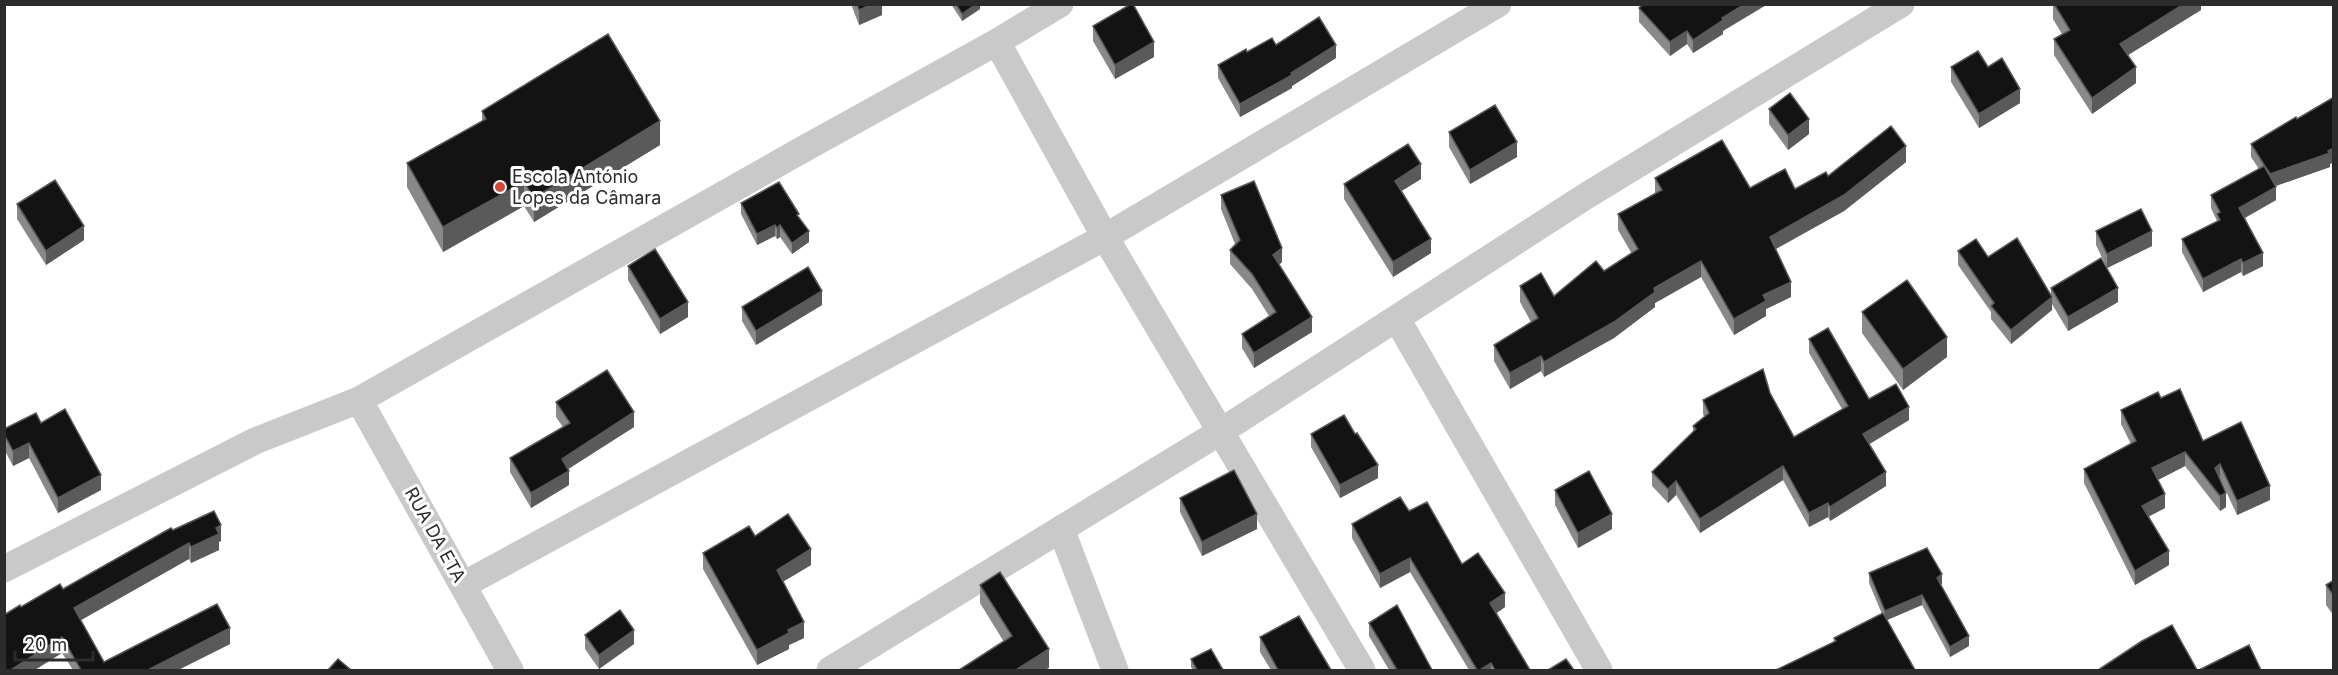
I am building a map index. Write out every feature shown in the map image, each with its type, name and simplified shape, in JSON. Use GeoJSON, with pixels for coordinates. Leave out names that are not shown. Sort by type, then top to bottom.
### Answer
{"type":"FeatureCollection","features":[{"type":"Feature","properties":{"kind":"street"},"geometry":{"type":"LineString","coordinates":[[4,569],[255,441],[359,400],[799,151],[997,42],[1060,4]]}},
{"type":"Feature","properties":{"kind":"street"},"geometry":{"type":"LineString","coordinates":[[463,585],[1105,237],[1498,4]]}},
{"type":"Feature","properties":{"kind":"street"},"geometry":{"type":"LineString","coordinates":[[830,670],[1220,432],[1586,196],[1901,4]]}},
{"type":"Feature","properties":{"kind":"street"},"geometry":{"type":"LineString","coordinates":[[997,42],[1105,237],[1362,670]]}},
{"type":"Feature","properties":{"kind":"street"},"geometry":{"type":"LineString","coordinates":[[1397,319],[1599,670]]}},
{"type":"Feature","properties":{"kind":"street","name":"RUA DA ETA"},"geometry":{"type":"LineString","coordinates":[[359,400],[510,670]]}},
{"type":"Feature","properties":{"kind":"street"},"geometry":{"type":"LineString","coordinates":[[1061,529],[1115,670]]}},
{"type":"Feature","properties":{"kind":"building"},"geometry":{"type":"Polygon","coordinates":[[[857,4],[873,4],[859,10],[857,4]]]}},
{"type":"Feature","properties":{"kind":"building"},"geometry":{"type":"Polygon","coordinates":[[[956,4],[976,4],[962,14],[956,4]]]}},
{"type":"Feature","properties":{"kind":"building"},"geometry":{"type":"Polygon","coordinates":[[[1131,4],[1154,42],[1115,65],[1093,26],[1131,4]]]}},
{"type":"Feature","properties":{"kind":"building"},"geometry":{"type":"Polygon","coordinates":[[[1643,4],[1745,4],[1693,40],[1687,31],[1670,42],[1639,8],[1643,4]]]}},
{"type":"Feature","properties":{"kind":"building"},"geometry":{"type":"Polygon","coordinates":[[[2054,4],[2184,4],[2120,44],[2136,67],[2092,98],[2054,39],[2070,30],[2054,4]]]}},
{"type":"Feature","properties":{"kind":"building"},"geometry":{"type":"Polygon","coordinates":[[[1319,17],[1336,45],[1291,73],[1292,75],[1240,104],[1218,65],[1272,38],[1276,45],[1319,17]]]}},
{"type":"Feature","properties":{"kind":"building"},"geometry":{"type":"Polygon","coordinates":[[[608,34],[660,121],[534,198],[524,182],[443,227],[407,163],[486,119],[482,111],[608,34]]]}},
{"type":"Feature","properties":{"kind":"building"},"geometry":{"type":"Polygon","coordinates":[[[1978,51],[1988,67],[2002,58],[2020,89],[1979,114],[1951,67],[1978,51]]]}},
{"type":"Feature","properties":{"kind":"building"},"geometry":{"type":"Polygon","coordinates":[[[1790,93],[1809,119],[1788,135],[1769,109],[1790,93]]]}},
{"type":"Feature","properties":{"kind":"building"},"geometry":{"type":"Polygon","coordinates":[[[2334,97],[2334,148],[2328,151],[2330,153],[2270,174],[2251,144],[2334,97]]]}},
{"type":"Feature","properties":{"kind":"building"},"geometry":{"type":"Polygon","coordinates":[[[1495,105],[1517,142],[1470,170],[1449,132],[1495,105]]]}},
{"type":"Feature","properties":{"kind":"building"},"geometry":{"type":"Polygon","coordinates":[[[1891,126],[1906,146],[1844,195],[1770,237],[1791,282],[1763,295],[1766,301],[1734,319],[1701,261],[1654,288],[1655,292],[1614,322],[1544,362],[1541,356],[1510,373],[1494,345],[1538,318],[1520,286],[1541,273],[1554,296],[1596,261],[1604,271],[1638,249],[1618,214],[1662,190],[1655,178],[1722,140],[1750,188],[1785,169],[1795,189],[1826,172],[1828,176],[1891,126]]]}},
{"type":"Feature","properties":{"kind":"building"},"geometry":{"type":"Polygon","coordinates":[[[1408,144],[1421,164],[1395,181],[1431,239],[1393,262],[1344,184],[1408,144]]]}},
{"type":"Feature","properties":{"kind":"building"},"geometry":{"type":"Polygon","coordinates":[[[2264,166],[2276,187],[2239,208],[2263,253],[2243,263],[2241,259],[2203,279],[2182,239],[2220,220],[2217,214],[2220,212],[2211,195],[2264,166]]]}},
{"type":"Feature","properties":{"kind":"building"},"geometry":{"type":"Polygon","coordinates":[[[55,180],[84,226],[46,251],[17,204],[55,180]]]}},
{"type":"Feature","properties":{"kind":"building"},"geometry":{"type":"Polygon","coordinates":[[[1254,181],[1282,248],[1273,255],[1312,317],[1254,353],[1242,334],[1276,312],[1252,274],[1230,250],[1240,240],[1221,195],[1254,181]]]}},
{"type":"Feature","properties":{"kind":"building"},"geometry":{"type":"Polygon","coordinates":[[[779,182],[799,214],[797,215],[809,231],[792,243],[780,225],[777,228],[775,225],[757,234],[741,203],[779,182]]]}},
{"type":"Feature","properties":{"kind":"building"},"geometry":{"type":"Polygon","coordinates":[[[2141,209],[2152,231],[2107,254],[2096,231],[2141,209]]]}},
{"type":"Feature","properties":{"kind":"building"},"geometry":{"type":"Polygon","coordinates":[[[2017,238],[2052,297],[2011,330],[1991,306],[1994,303],[1958,251],[1976,239],[1988,257],[2017,238]]]}},
{"type":"Feature","properties":{"kind":"building"},"geometry":{"type":"Polygon","coordinates":[[[655,249],[688,302],[660,319],[628,266],[655,249]]]}},
{"type":"Feature","properties":{"kind":"building"},"geometry":{"type":"Polygon","coordinates":[[[2101,258],[2118,288],[2068,317],[2051,288],[2101,258]]]}},
{"type":"Feature","properties":{"kind":"building"},"geometry":{"type":"Polygon","coordinates":[[[808,267],[822,291],[756,331],[742,307],[808,267]]]}},
{"type":"Feature","properties":{"kind":"building"},"geometry":{"type":"Polygon","coordinates":[[[1907,280],[1947,337],[1903,369],[1862,312],[1907,280]]]}},
{"type":"Feature","properties":{"kind":"building"},"geometry":{"type":"Polygon","coordinates":[[[1828,328],[1869,399],[1896,384],[1909,407],[1863,434],[1886,472],[1830,507],[1828,503],[1809,513],[1783,466],[1700,519],[1676,481],[1668,489],[1652,472],[1696,429],[1693,426],[1709,413],[1703,400],[1763,369],[1770,393],[1794,437],[1848,406],[1809,339],[1828,328]]]}},
{"type":"Feature","properties":{"kind":"building"},"geometry":{"type":"Polygon","coordinates":[[[607,370],[634,412],[562,459],[569,471],[531,493],[510,458],[570,423],[556,402],[607,370]]]}},
{"type":"Feature","properties":{"kind":"building"},"geometry":{"type":"Polygon","coordinates":[[[2180,389],[2203,441],[2241,422],[2270,486],[2237,501],[2220,464],[2215,468],[2226,493],[2220,496],[2185,452],[2152,468],[2165,494],[2142,506],[2169,551],[2135,571],[2084,469],[2136,441],[2121,410],[2158,392],[2161,398],[2180,389]]]}},
{"type":"Feature","properties":{"kind":"building"},"geometry":{"type":"Polygon","coordinates":[[[65,409],[101,475],[58,498],[29,443],[13,451],[4,434],[4,429],[36,413],[41,423],[65,409]]]}},
{"type":"Feature","properties":{"kind":"building"},"geometry":{"type":"Polygon","coordinates":[[[1344,415],[1378,465],[1340,485],[1311,434],[1344,415]]]}},
{"type":"Feature","properties":{"kind":"building"},"geometry":{"type":"Polygon","coordinates":[[[1234,470],[1257,514],[1202,542],[1180,498],[1234,470]]]}},
{"type":"Feature","properties":{"kind":"building"},"geometry":{"type":"Polygon","coordinates":[[[1589,471],[1612,514],[1578,533],[1555,490],[1589,471]]]}},
{"type":"Feature","properties":{"kind":"building"},"geometry":{"type":"Polygon","coordinates":[[[1400,497],[1409,511],[1427,502],[1462,564],[1478,553],[1505,593],[1490,603],[1530,670],[1495,670],[1491,663],[1477,670],[1410,558],[1380,574],[1352,524],[1400,497]]]}},
{"type":"Feature","properties":{"kind":"building"},"geometry":{"type":"Polygon","coordinates":[[[214,511],[221,525],[216,528],[219,534],[191,547],[189,543],[74,608],[104,662],[217,604],[230,628],[148,670],[81,670],[62,637],[11,670],[4,670],[4,615],[60,584],[63,589],[171,528],[173,530],[214,511]]]}},
{"type":"Feature","properties":{"kind":"building"},"geometry":{"type":"Polygon","coordinates":[[[788,514],[811,549],[777,570],[804,622],[757,650],[703,553],[749,526],[755,536],[788,514]]]}},
{"type":"Feature","properties":{"kind":"building"},"geometry":{"type":"Polygon","coordinates":[[[1927,548],[1942,574],[1937,578],[1969,636],[1950,647],[1922,595],[1885,611],[1869,573],[1927,548]]]}},
{"type":"Feature","properties":{"kind":"building"},"geometry":{"type":"Polygon","coordinates":[[[1000,572],[1049,649],[1016,670],[959,670],[1012,636],[980,585],[1000,572]]]}},
{"type":"Feature","properties":{"kind":"building"},"geometry":{"type":"Polygon","coordinates":[[[2334,580],[2334,596],[2326,585],[2334,580]]]}},
{"type":"Feature","properties":{"kind":"building"},"geometry":{"type":"Polygon","coordinates":[[[1397,605],[1432,670],[1397,670],[1369,623],[1397,605]]]}},
{"type":"Feature","properties":{"kind":"building"},"geometry":{"type":"Polygon","coordinates":[[[620,610],[634,630],[599,655],[585,635],[620,610]]]}},
{"type":"Feature","properties":{"kind":"building"},"geometry":{"type":"Polygon","coordinates":[[[1883,613],[1915,670],[1776,670],[1836,641],[1834,638],[1883,613]]]}},
{"type":"Feature","properties":{"kind":"building"},"geometry":{"type":"Polygon","coordinates":[[[1299,616],[1331,670],[1278,670],[1260,637],[1299,616]]]}},
{"type":"Feature","properties":{"kind":"building"},"geometry":{"type":"Polygon","coordinates":[[[2172,625],[2197,670],[2098,670],[2142,641],[2172,625]]]}},
{"type":"Feature","properties":{"kind":"building"},"geometry":{"type":"Polygon","coordinates":[[[2249,645],[2261,670],[2199,670],[2249,645]]]}},
{"type":"Feature","properties":{"kind":"building"},"geometry":{"type":"Polygon","coordinates":[[[1211,649],[1223,670],[1197,670],[1191,659],[1211,649]]]}},
{"type":"Feature","properties":{"kind":"building"},"geometry":{"type":"Polygon","coordinates":[[[338,659],[351,670],[328,670],[338,659]]]}},
{"type":"Feature","properties":{"kind":"building"},"geometry":{"type":"Polygon","coordinates":[[[1566,659],[1574,670],[1548,670],[1566,659]]]}},
{"type":"Feature","properties":{"kind":"place","name":"Escola António Lopes da Câmara"},"geometry":{"type":"Point","coordinates":[500,187]}}]}
